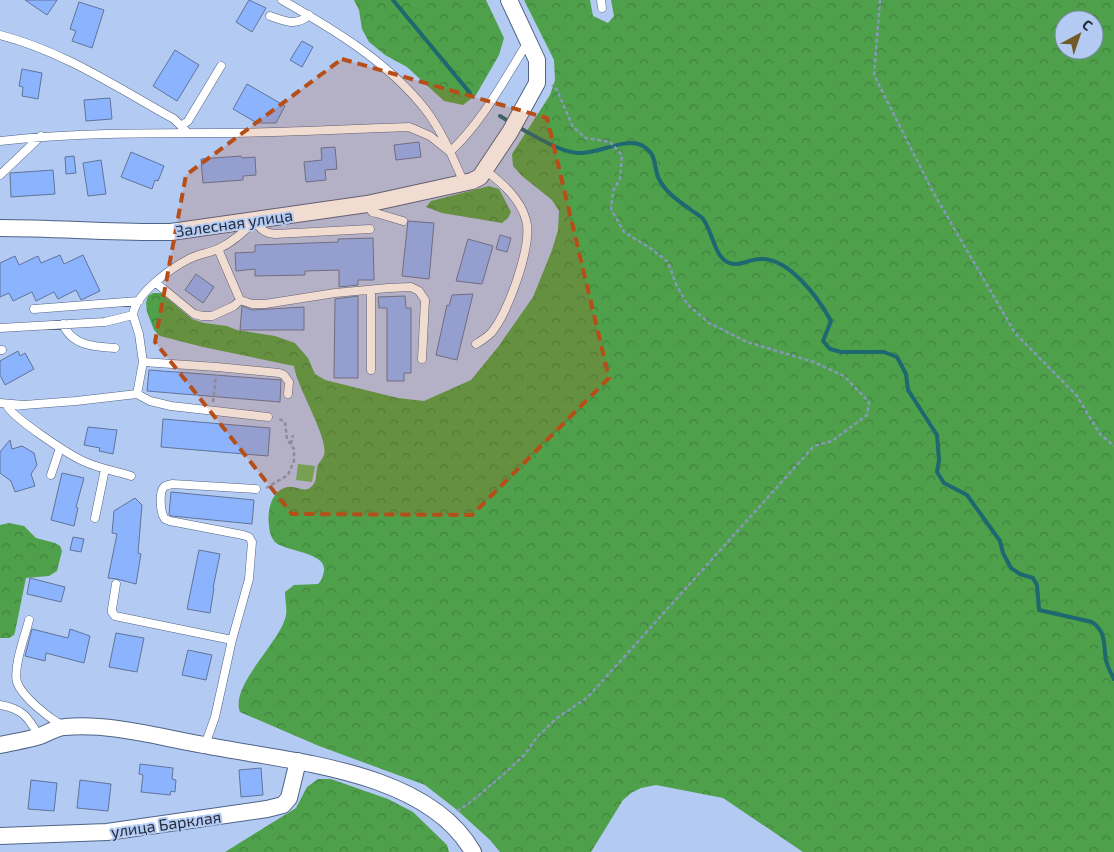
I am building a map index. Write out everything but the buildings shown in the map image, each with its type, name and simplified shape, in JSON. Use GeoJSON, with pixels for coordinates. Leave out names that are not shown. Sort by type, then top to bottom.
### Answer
{"type":"FeatureCollection","features":[{"type":"Feature","properties":{"kind":"street","name":"Залесная улица"},"geometry":{"type":"LineString","coordinates":[[0,228],[171,232],[367,204],[464,183],[480,177],[520,116],[537,83],[537,60],[509,0]]}},
{"type":"Feature","properties":{"kind":"street"},"geometry":{"type":"LineString","coordinates":[[0,746],[39,736],[63,726],[94,726],[138,732],[205,746],[298,761],[370,778],[418,798],[448,821],[467,841],[473,852]]}},
{"type":"Feature","properties":{"kind":"street","name":"улица Барклая"},"geometry":{"type":"LineString","coordinates":[[0,836],[107,832],[267,809],[283,805],[289,798],[298,761]]}},
{"type":"Feature","properties":{"kind":"lane"},"geometry":{"type":"LineString","coordinates":[[282,0],[309,15],[379,63],[412,94],[438,128],[464,183]]}},
{"type":"Feature","properties":{"kind":"lane"},"geometry":{"type":"LineString","coordinates":[[270,16],[288,22],[298,22],[303,21],[309,15]]}},
{"type":"Feature","properties":{"kind":"lane"},"geometry":{"type":"LineString","coordinates":[[0,36],[15,39],[64,58],[174,119],[184,129]]}},
{"type":"Feature","properties":{"kind":"lane"},"geometry":{"type":"LineString","coordinates":[[450,152],[463,140],[479,120],[529,41]]}},
{"type":"Feature","properties":{"kind":"lane"},"geometry":{"type":"LineString","coordinates":[[184,129],[221,66]]}},
{"type":"Feature","properties":{"kind":"lane"},"geometry":{"type":"LineString","coordinates":[[0,141],[41,136],[184,129],[216,133],[408,128],[430,136],[450,152]]}},
{"type":"Feature","properties":{"kind":"lane"},"geometry":{"type":"LineString","coordinates":[[0,175],[41,136]]}},
{"type":"Feature","properties":{"kind":"lane"},"geometry":{"type":"LineString","coordinates":[[476,344],[491,334],[505,310],[516,283],[528,233],[526,219],[516,200],[505,186],[486,170]]}},
{"type":"Feature","properties":{"kind":"lane"},"geometry":{"type":"LineString","coordinates":[[367,204],[376,213],[403,221]]}},
{"type":"Feature","properties":{"kind":"lane"},"geometry":{"type":"LineString","coordinates":[[137,394],[142,362],[139,334],[133,315],[146,290],[191,258],[218,249],[248,228],[254,220],[260,229],[275,234],[370,229]]}},
{"type":"Feature","properties":{"kind":"lane"},"geometry":{"type":"LineString","coordinates":[[218,249],[240,300],[252,304],[265,304],[335,293],[388,288],[411,287],[420,291],[425,300],[422,359]]}},
{"type":"Feature","properties":{"kind":"lane"},"geometry":{"type":"LineString","coordinates":[[156,283],[194,314],[202,316],[212,316],[234,306],[240,300]]}},
{"type":"Feature","properties":{"kind":"lane"},"geometry":{"type":"LineString","coordinates":[[371,290],[371,370]]}},
{"type":"Feature","properties":{"kind":"lane"},"geometry":{"type":"LineString","coordinates":[[34,309],[139,301]]}},
{"type":"Feature","properties":{"kind":"lane"},"geometry":{"type":"LineString","coordinates":[[0,328],[106,322],[133,315]]}},
{"type":"Feature","properties":{"kind":"lane"},"geometry":{"type":"LineString","coordinates":[[63,324],[66,331],[81,343],[91,346],[115,348]]}},
{"type":"Feature","properties":{"kind":"lane"},"geometry":{"type":"LineString","coordinates":[[142,362],[217,366],[284,375],[289,382],[288,394]]}},
{"type":"Feature","properties":{"kind":"lane"},"geometry":{"type":"LineString","coordinates":[[3,403],[24,405],[137,394],[159,404],[268,417]]}},
{"type":"Feature","properties":{"kind":"lane"},"geometry":{"type":"LineString","coordinates":[[3,403],[14,414],[60,448],[83,461],[131,476]]}},
{"type":"Feature","properties":{"kind":"lane"},"geometry":{"type":"LineString","coordinates":[[51,475],[60,448]]}},
{"type":"Feature","properties":{"kind":"lane"},"geometry":{"type":"LineString","coordinates":[[95,518],[105,469]]}},
{"type":"Feature","properties":{"kind":"lane"},"geometry":{"type":"LineString","coordinates":[[205,746],[215,717],[232,640],[249,579],[252,542],[243,535],[170,521],[164,518],[161,510],[162,490],[165,486],[172,484],[256,490]]}},
{"type":"Feature","properties":{"kind":"lane"},"geometry":{"type":"LineString","coordinates":[[116,584],[112,609],[115,616],[232,640]]}},
{"type":"Feature","properties":{"kind":"lane"},"geometry":{"type":"LineString","coordinates":[[28,620],[17,666],[16,680],[20,690],[26,696],[50,719],[63,726]]}},
{"type":"Feature","properties":{"kind":"lane"},"geometry":{"type":"LineString","coordinates":[[0,705],[19,711],[26,716],[39,736]]}},
{"type":"Feature","properties":{"kind":"path"},"geometry":{"type":"LineString","coordinates":[[880,0],[874,75],[933,192],[1015,333],[1077,396],[1100,434],[1114,446]]}},
{"type":"Feature","properties":{"kind":"path"},"geometry":{"type":"LineString","coordinates":[[448,821],[453,813],[468,804],[511,768],[525,754],[537,736],[557,718],[588,697],[814,446],[832,441],[868,415],[869,402],[844,376],[814,362],[747,342],[709,323],[687,304],[676,284],[668,262],[624,232],[611,208],[613,191],[620,179],[622,155],[610,142],[586,138],[573,127],[557,90],[542,77],[537,77]]}},
{"type":"Feature","properties":{"kind":"path"},"geometry":{"type":"LineString","coordinates":[[212,411],[217,366]]}},
{"type":"Feature","properties":{"kind":"path"},"geometry":{"type":"LineString","coordinates":[[256,490],[272,486],[288,475],[294,461],[294,449],[286,439],[284,422],[280,418],[268,417]]}},
{"type":"Feature","properties":{"kind":"path"},"geometry":{"type":"LineString","coordinates":[[291,444],[293,435]]}},
{"type":"Feature","properties":{"kind":"highlighted area"},"geometry":{"type":"Polygon","coordinates":[[[342,59],[547,118],[609,378],[472,515],[292,514],[155,342],[186,175],[342,59]]]}},
{"type":"Feature","properties":{"kind":"green space"},"geometry":{"type":"Polygon","coordinates":[[[354,0],[486,0],[504,38],[499,55],[476,95],[463,105],[444,101],[407,67],[385,55],[369,42],[362,29],[359,10],[354,0]]]}},
{"type":"Feature","properties":{"kind":"green space"},"geometry":{"type":"Polygon","coordinates":[[[524,0],[590,0],[593,16],[608,23],[614,16],[611,0],[1114,0],[1114,852],[803,852],[723,798],[656,785],[641,788],[623,800],[591,852],[500,852],[490,840],[457,810],[425,785],[319,746],[240,712],[239,702],[242,690],[285,619],[285,592],[294,585],[318,584],[323,576],[323,565],[319,560],[275,542],[269,529],[271,502],[277,493],[287,487],[306,489],[314,484],[318,465],[324,455],[322,437],[294,366],[160,336],[154,330],[147,312],[146,303],[148,296],[153,293],[161,293],[192,319],[204,323],[275,336],[295,343],[308,358],[315,374],[325,380],[398,398],[424,401],[471,380],[498,347],[533,297],[558,230],[559,211],[552,200],[522,176],[513,166],[512,154],[550,95],[555,80],[554,60],[524,0]]]}},
{"type":"Feature","properties":{"kind":"green space"},"geometry":{"type":"Polygon","coordinates":[[[489,186],[499,189],[511,212],[502,223],[442,213],[426,207],[431,201],[489,186]]]}},
{"type":"Feature","properties":{"kind":"green space"},"geometry":{"type":"Polygon","coordinates":[[[298,464],[315,466],[312,482],[296,480],[298,464]]]}},
{"type":"Feature","properties":{"kind":"green space"},"geometry":{"type":"Polygon","coordinates":[[[9,523],[24,526],[36,538],[55,543],[60,546],[62,551],[57,571],[49,576],[26,578],[14,635],[9,638],[0,638],[0,525],[9,523]]]}},
{"type":"Feature","properties":{"kind":"green space"},"geometry":{"type":"Polygon","coordinates":[[[318,779],[331,779],[388,799],[413,812],[447,845],[449,852],[225,852],[296,808],[307,787],[318,779]]]}},
{"type":"Feature","properties":{"kind":"waterway"},"geometry":{"type":"LineString","coordinates":[[393,0],[470,93]]}},
{"type":"Feature","properties":{"kind":"waterway"},"geometry":{"type":"LineString","coordinates":[[500,116],[510,122]]}},
{"type":"Feature","properties":{"kind":"waterway"},"geometry":{"type":"LineString","coordinates":[[518,127],[539,139],[570,152],[585,153],[628,143],[643,146],[651,153],[657,175],[669,193],[703,219],[723,259],[731,264],[744,263],[756,259],[771,260],[782,265],[802,281],[831,321],[823,341],[830,349],[841,352],[884,352],[897,357],[906,374],[908,390],[937,435],[939,460],[937,472],[944,483],[967,495],[1000,541],[1003,553],[1011,568],[1020,574],[1033,578],[1037,585],[1039,610],[1092,622],[1097,626],[1104,639],[1107,662],[1114,679]]}}]}
